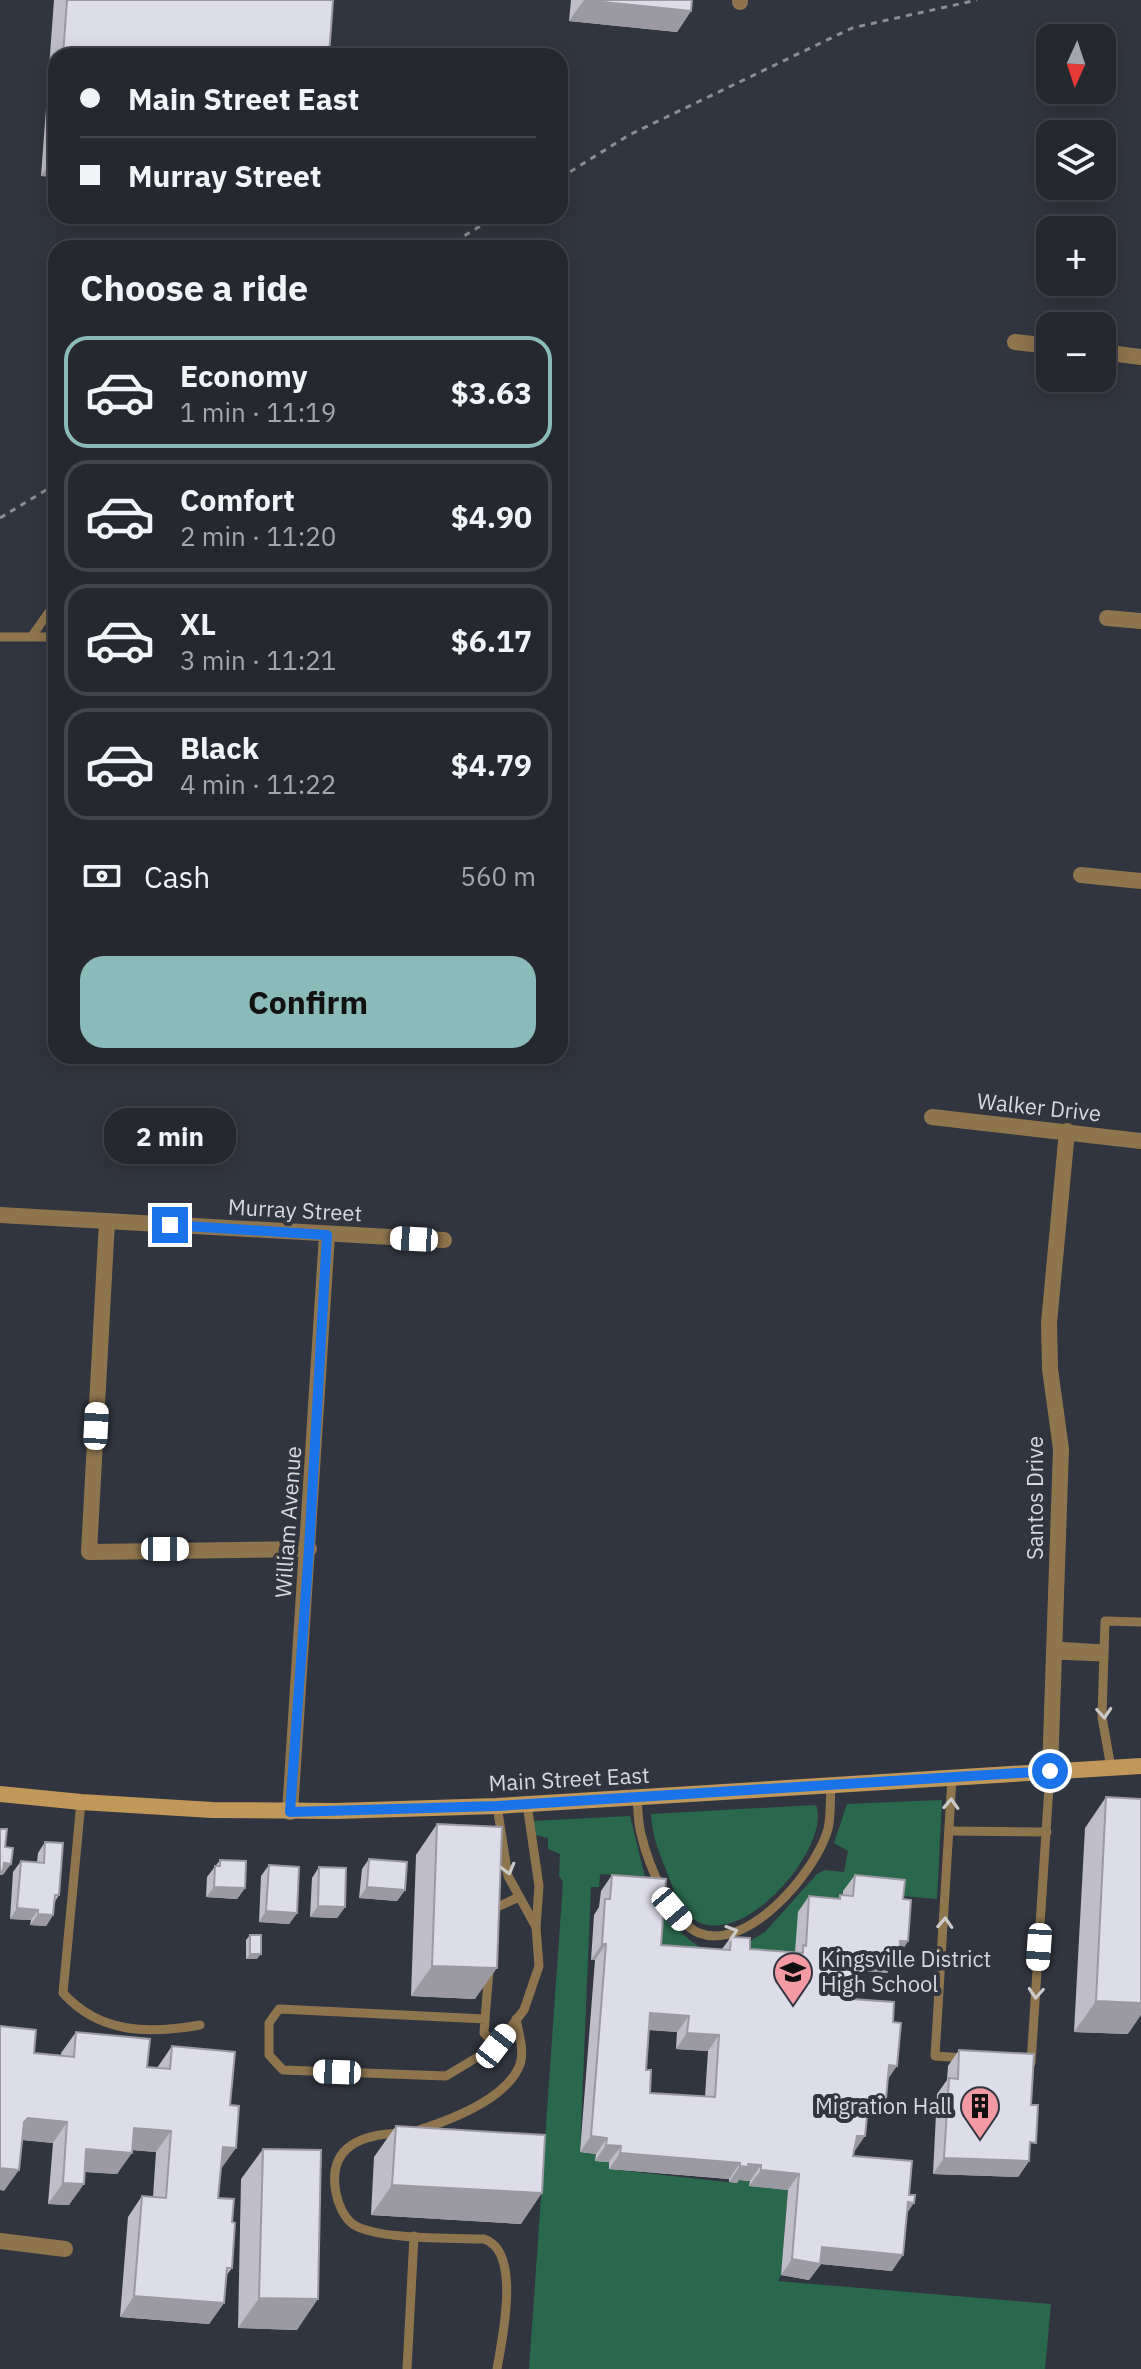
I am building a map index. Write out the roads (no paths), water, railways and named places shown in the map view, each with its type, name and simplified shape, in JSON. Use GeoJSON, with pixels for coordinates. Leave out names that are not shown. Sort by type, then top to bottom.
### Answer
{"type":"FeatureCollection","features":[{"type":"Feature","properties":{"kind":"main road","name":"Main Street East"},"geometry":{"type":"LineString","coordinates":[[0,1794],[81,1802],[290,1812],[497,1806],[1141,1766]]}},
{"type":"Feature","properties":{"kind":"street"},"geometry":{"type":"LineString","coordinates":[[1015,342],[1036,344]]}},
{"type":"Feature","properties":{"kind":"street"},"geometry":{"type":"LineString","coordinates":[[1116,354],[1141,357]]}},
{"type":"Feature","properties":{"kind":"street"},"geometry":{"type":"LineString","coordinates":[[1107,618],[1141,621]]}},
{"type":"Feature","properties":{"kind":"street"},"geometry":{"type":"LineString","coordinates":[[1081,875],[1141,881]]}},
{"type":"Feature","properties":{"kind":"street","name":"Walker Drive"},"geometry":{"type":"LineString","coordinates":[[932,1117],[1141,1141]]}},
{"type":"Feature","properties":{"kind":"street","name":"Santos Drive"},"geometry":{"type":"LineString","coordinates":[[1050,1771],[1061,1449],[1050,1369],[1049,1323],[1067,1131]]}},
{"type":"Feature","properties":{"kind":"street","name":"Murray Street"},"geometry":{"type":"LineString","coordinates":[[0,1215],[444,1240]]}},
{"type":"Feature","properties":{"kind":"street"},"geometry":{"type":"LineString","coordinates":[[107,1221],[89,1552],[309,1549]]}},
{"type":"Feature","properties":{"kind":"street","name":"William Avenue"},"geometry":{"type":"LineString","coordinates":[[290,1812],[327,1235]]}},
{"type":"Feature","properties":{"kind":"street"},"geometry":{"type":"LineString","coordinates":[[0,2241],[65,2249]]}},
{"type":"Feature","properties":{"kind":"lane"},"geometry":{"type":"LineString","coordinates":[[32,636],[48,613]]}},
{"type":"Feature","properties":{"kind":"lane"},"geometry":{"type":"LineString","coordinates":[[0,637],[48,637]]}},
{"type":"Feature","properties":{"kind":"lane"},"geometry":{"type":"LineString","coordinates":[[1111,1768],[1102,1717],[1105,1621],[1141,1622]]}},
{"type":"Feature","properties":{"kind":"lane"},"geometry":{"type":"LineString","coordinates":[[1054,1650],[1104,1653]]}},
{"type":"Feature","properties":{"kind":"lane"},"geometry":{"type":"LineString","coordinates":[[1019,2062],[1032,2063],[1050,1771]]}},
{"type":"Feature","properties":{"kind":"lane"},"geometry":{"type":"LineString","coordinates":[[952,1778],[935,2056],[982,2059]]}},
{"type":"Feature","properties":{"kind":"lane"},"geometry":{"type":"LineString","coordinates":[[637,1797],[640,1833],[672,1909],[685,1925],[697,1932],[722,1937],[740,1931],[768,1912],[806,1870],[828,1828],[831,1786]]}},
{"type":"Feature","properties":{"kind":"lane"},"geometry":{"type":"LineString","coordinates":[[81,1802],[63,1993],[74,2004],[113,2026],[162,2031],[200,2025]]}},
{"type":"Feature","properties":{"kind":"lane"},"geometry":{"type":"LineString","coordinates":[[485,2019],[279,2009],[269,2023],[269,2055],[283,2070],[446,2076],[496,2046],[524,2010],[539,1966],[536,1927],[539,1886],[527,1804]]}},
{"type":"Feature","properties":{"kind":"lane"},"geometry":{"type":"LineString","coordinates":[[497,1806],[508,1876],[536,1927]]}},
{"type":"Feature","properties":{"kind":"lane"},"geometry":{"type":"LineString","coordinates":[[950,1831],[1047,1832]]}},
{"type":"Feature","properties":{"kind":"lane"},"geometry":{"type":"LineString","coordinates":[[492,1925],[493,1909],[519,1897]]}},
{"type":"Feature","properties":{"kind":"lane"},"geometry":{"type":"LineString","coordinates":[[490,1956],[484,2033],[496,2046]]}},
{"type":"Feature","properties":{"kind":"lane"},"geometry":{"type":"LineString","coordinates":[[497,2369],[506,2302],[506,2278],[500,2251],[493,2242],[484,2239],[414,2236],[368,2230],[350,2221],[336,2195],[337,2161],[344,2150],[355,2143],[383,2133],[415,2132],[457,2118],[502,2089],[518,2070],[522,2052],[516,2019]]}},
{"type":"Feature","properties":{"kind":"lane"},"geometry":{"type":"LineString","coordinates":[[407,2369],[414,2236]]}},
{"type":"Feature","properties":{"kind":"place","name":"Kingsville District High School"},"geometry":{"type":"Point","coordinates":[793,2006]}},
{"type":"Feature","properties":{"kind":"place","name":"Migration Hall"},"geometry":{"type":"Point","coordinates":[980,2140]}}]}
